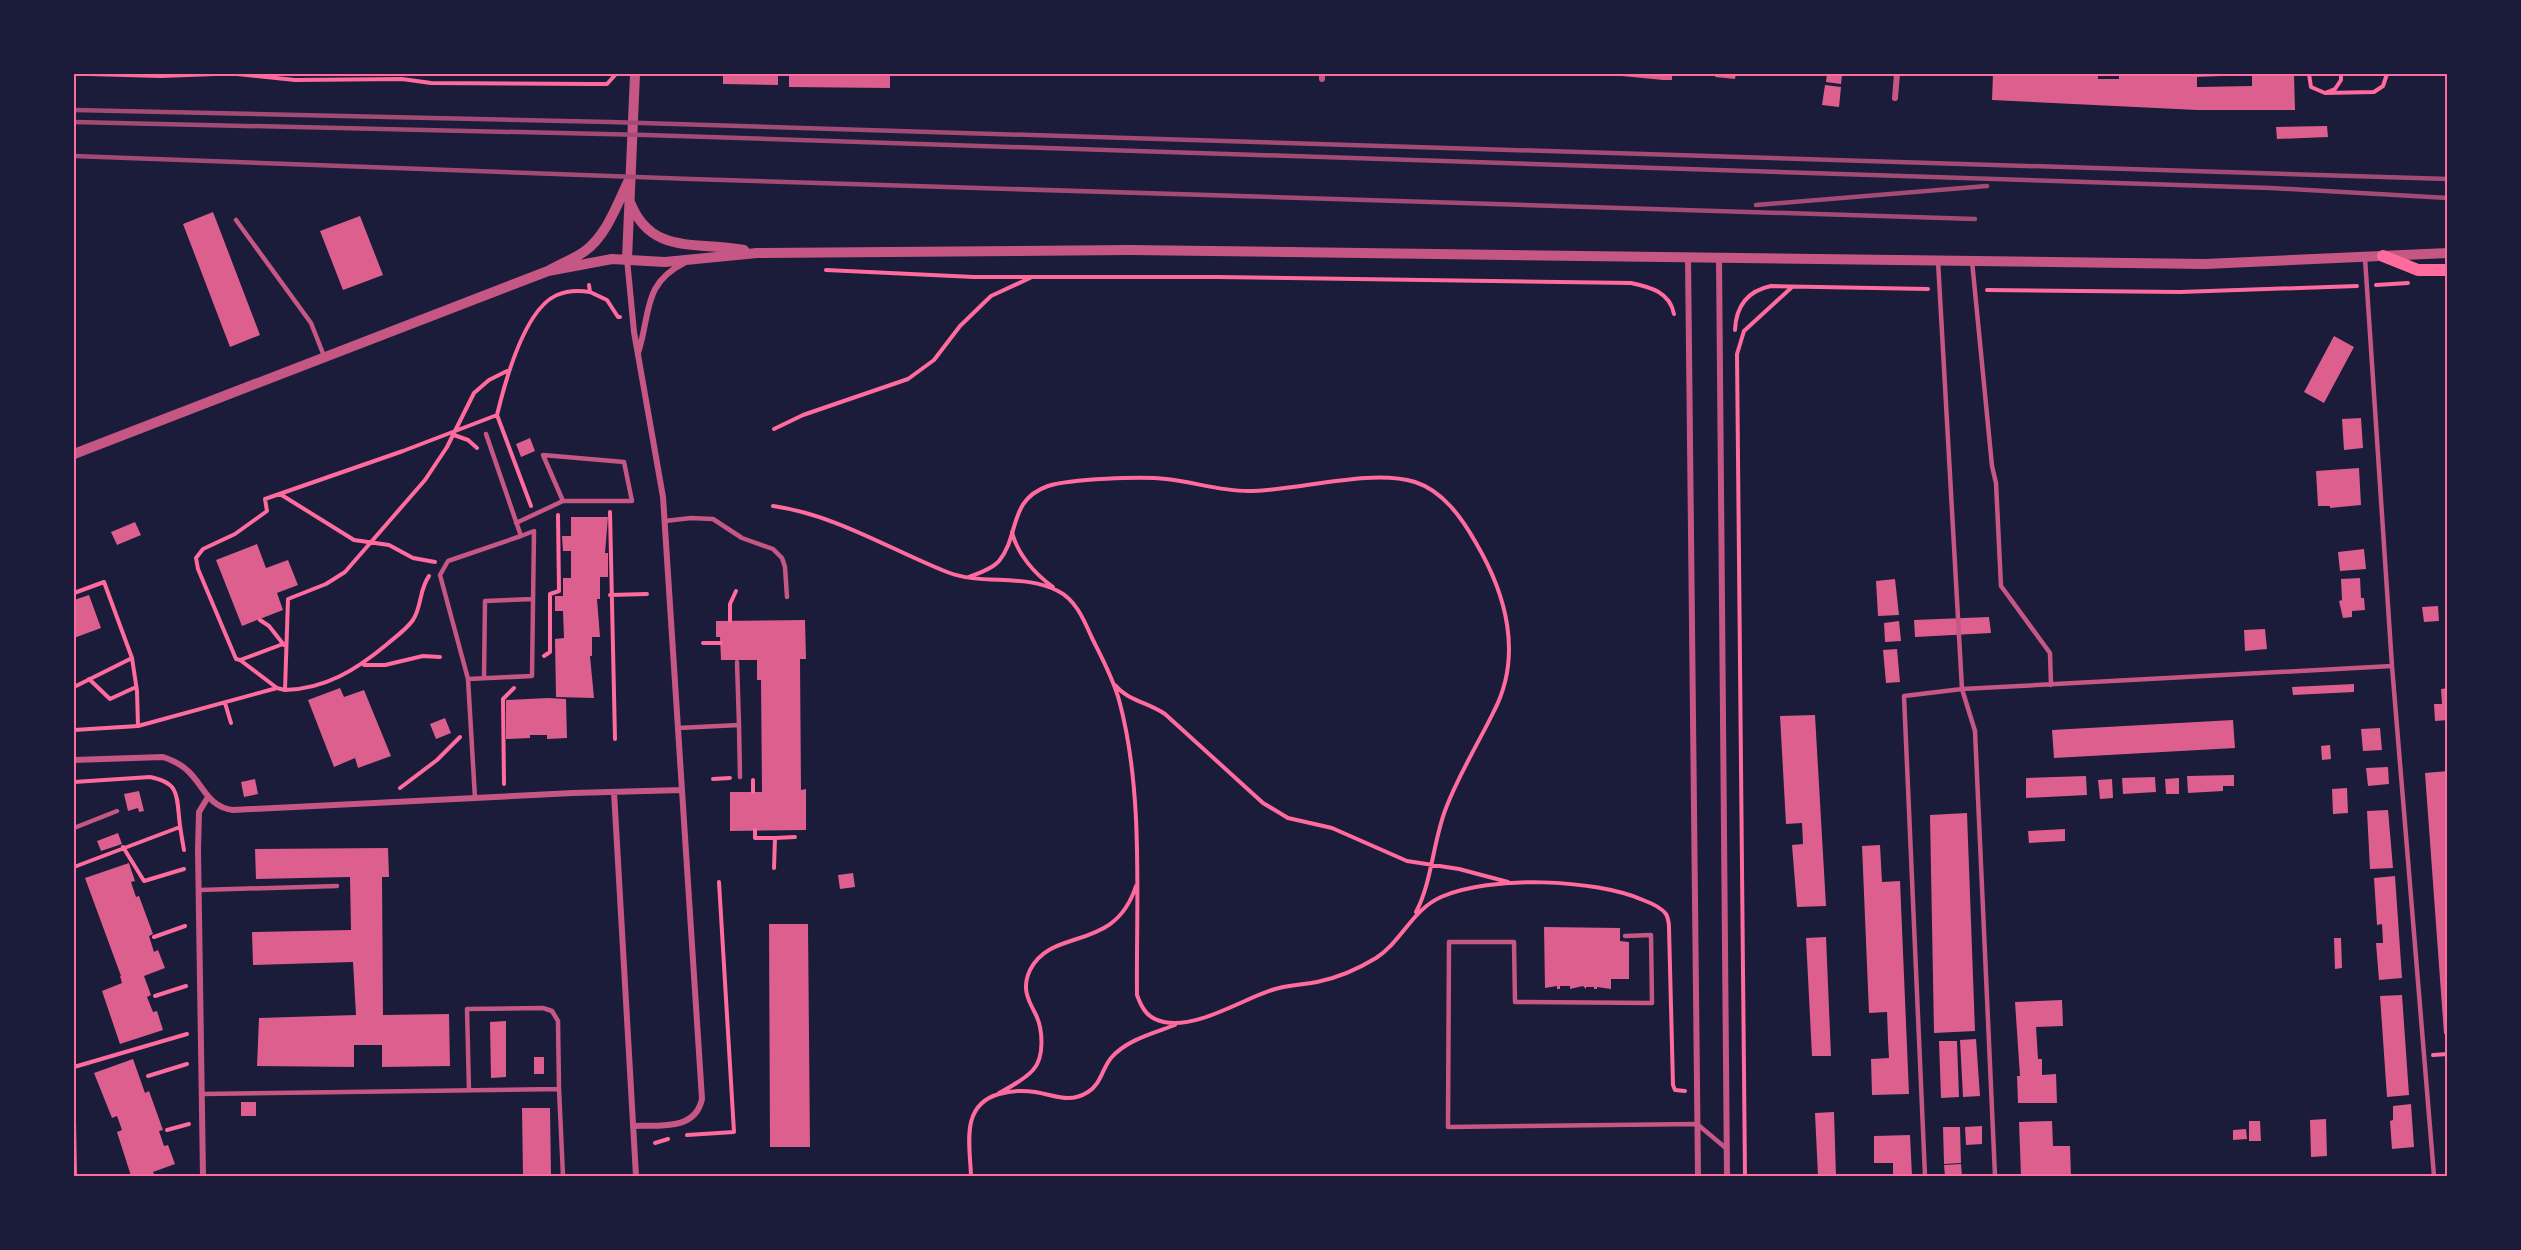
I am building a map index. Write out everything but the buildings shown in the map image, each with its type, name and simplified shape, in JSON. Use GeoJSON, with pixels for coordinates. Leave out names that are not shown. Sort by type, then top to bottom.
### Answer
{"type":"FeatureCollection","features":[{"type":"Feature","properties":{"kind":"main road"},"geometry":{"type":"LineString","coordinates":[[2383,256],[2418,270],[2448,270]]}},
{"type":"Feature","properties":{"kind":"street"},"geometry":{"type":"LineString","coordinates":[[633,1126],[689,1120],[700,1110],[702,1099],[663,497],[631,308],[627,259],[635,74]]}},
{"type":"Feature","properties":{"kind":"street"},"geometry":{"type":"LineString","coordinates":[[1895,98],[1897,74]]}},
{"type":"Feature","properties":{"kind":"street"},"geometry":{"type":"LineString","coordinates":[[74,454],[548,271],[585,251],[595,242],[608,224],[629,180]]}},
{"type":"Feature","properties":{"kind":"street"},"geometry":{"type":"LineString","coordinates":[[628,199],[639,221],[661,240],[675,244],[726,247],[757,253]]}},
{"type":"Feature","properties":{"kind":"street"},"geometry":{"type":"LineString","coordinates":[[548,271],[612,259],[665,262],[757,253],[1129,250],[2205,264],[2448,253]]}},
{"type":"Feature","properties":{"kind":"street"},"geometry":{"type":"LineString","coordinates":[[1688,257],[1698,1176]]}},
{"type":"Feature","properties":{"kind":"street"},"geometry":{"type":"LineString","coordinates":[[1719,258],[1727,1176]]}},
{"type":"Feature","properties":{"kind":"street"},"geometry":{"type":"LineString","coordinates":[[638,353],[645,331],[652,292],[668,271],[692,259]]}},
{"type":"Feature","properties":{"kind":"street"},"geometry":{"type":"LineString","coordinates":[[74,760],[163,757],[189,771],[208,797],[224,809],[233,810],[682,790]]}},
{"type":"Feature","properties":{"kind":"street"},"geometry":{"type":"LineString","coordinates":[[614,792],[636,1176]]}},
{"type":"Feature","properties":{"kind":"street"},"geometry":{"type":"LineString","coordinates":[[203,1176],[199,812],[208,797]]}},
{"type":"Feature","properties":{"kind":"lane"},"geometry":{"type":"LineString","coordinates":[[236,220],[311,323],[325,357]]}},
{"type":"Feature","properties":{"kind":"lane"},"geometry":{"type":"LineString","coordinates":[[2365,258],[2392,666],[2434,1176]]}},
{"type":"Feature","properties":{"kind":"lane"},"geometry":{"type":"LineString","coordinates":[[1938,261],[1937,290],[1962,689],[1975,731],[1995,1176]]}},
{"type":"Feature","properties":{"kind":"lane"},"geometry":{"type":"LineString","coordinates":[[1971,261],[1992,466],[1996,483],[2001,586],[2050,653],[2051,685]]}},
{"type":"Feature","properties":{"kind":"lane"},"geometry":{"type":"LineString","coordinates":[[486,434],[521,536]]}},
{"type":"Feature","properties":{"kind":"lane"},"geometry":{"type":"LineString","coordinates":[[516,523],[563,501],[632,501],[624,462],[543,455],[563,501]]}},
{"type":"Feature","properties":{"kind":"lane"},"geometry":{"type":"LineString","coordinates":[[664,521],[691,518],[713,519],[742,538],[773,549],[782,558],[785,567],[788,597]]}},
{"type":"Feature","properties":{"kind":"lane"},"geometry":{"type":"LineString","coordinates":[[468,679],[532,676],[534,531],[448,561],[440,574],[468,679],[475,798]]}},
{"type":"Feature","properties":{"kind":"lane"},"geometry":{"type":"LineString","coordinates":[[484,678],[485,600],[533,599]]}},
{"type":"Feature","properties":{"kind":"lane"},"geometry":{"type":"LineString","coordinates":[[737,663],[740,777]]}},
{"type":"Feature","properties":{"kind":"lane"},"geometry":{"type":"LineString","coordinates":[[1925,1176],[1904,696],[1962,689],[2392,666]]}},
{"type":"Feature","properties":{"kind":"lane"},"geometry":{"type":"LineString","coordinates":[[678,728],[739,725]]}},
{"type":"Feature","properties":{"kind":"lane"},"geometry":{"type":"LineString","coordinates":[[74,828],[117,812]]}},
{"type":"Feature","properties":{"kind":"lane"},"geometry":{"type":"LineString","coordinates":[[199,890],[337,886]]}},
{"type":"Feature","properties":{"kind":"lane"},"geometry":{"type":"LineString","coordinates":[[1625,936],[1651,935],[1652,1003],[1515,1002],[1514,942],[1449,942],[1448,1127],[1697,1124],[1727,1149]]}},
{"type":"Feature","properties":{"kind":"lane"},"geometry":{"type":"LineString","coordinates":[[468,1090],[467,1009],[543,1008],[552,1011],[558,1021],[563,1176]]}},
{"type":"Feature","properties":{"kind":"lane"},"geometry":{"type":"LineString","coordinates":[[202,1094],[559,1089]]}},
{"type":"Feature","properties":{"kind":"path"},"geometry":{"type":"LineString","coordinates":[[89,74],[161,76],[215,74]]}},
{"type":"Feature","properties":{"kind":"path"},"geometry":{"type":"LineString","coordinates":[[237,74],[295,80],[394,79],[431,83],[585,84],[607,84],[616,74]]}},
{"type":"Feature","properties":{"kind":"path"},"geometry":{"type":"LineString","coordinates":[[2309,74],[2311,87],[2325,93],[2374,92],[2386,82],[2387,74]]}},
{"type":"Feature","properties":{"kind":"path"},"geometry":{"type":"LineString","coordinates":[[2325,93],[2336,89],[2342,74]]}},
{"type":"Feature","properties":{"kind":"path"},"geometry":{"type":"LineString","coordinates":[[821,269],[974,277],[1217,277],[1631,283],[1659,291],[1673,309],[1676,320]]}},
{"type":"Feature","properties":{"kind":"path"},"geometry":{"type":"LineString","coordinates":[[774,429],[803,415],[908,379],[934,360],[960,326],[991,296],[1034,277]]}},
{"type":"Feature","properties":{"kind":"path"},"geometry":{"type":"LineString","coordinates":[[1974,290],[2180,292],[2412,283]]}},
{"type":"Feature","properties":{"kind":"path"},"geometry":{"type":"LineString","coordinates":[[589,285],[590,292]]}},
{"type":"Feature","properties":{"kind":"path"},"geometry":{"type":"LineString","coordinates":[[1742,336],[1735,336],[1736,316],[1744,299],[1751,292],[1771,286],[1937,290]]}},
{"type":"Feature","properties":{"kind":"path"},"geometry":{"type":"LineString","coordinates":[[1745,1176],[1737,354],[1744,331],[1791,288]]}},
{"type":"Feature","properties":{"kind":"path"},"geometry":{"type":"LineString","coordinates":[[558,510],[532,510],[497,414],[507,370],[538,309],[556,295],[575,290],[590,292],[608,300],[618,317],[621,316]]}},
{"type":"Feature","properties":{"kind":"path"},"geometry":{"type":"LineString","coordinates":[[285,690],[288,599],[339,577],[425,480],[455,433],[474,393],[489,380],[507,370]]}},
{"type":"Feature","properties":{"kind":"path"},"geometry":{"type":"LineString","coordinates":[[440,657],[423,656],[392,664],[360,667],[313,686],[285,690],[277,688],[236,659],[198,569],[196,558],[203,549],[234,534],[267,511],[265,499],[455,433],[497,414]]}},
{"type":"Feature","properties":{"kind":"path"},"geometry":{"type":"LineString","coordinates":[[455,433],[478,449]]}},
{"type":"Feature","properties":{"kind":"path"},"geometry":{"type":"LineString","coordinates":[[969,577],[983,572],[998,562],[1005,552],[1021,505],[1030,496],[1050,486],[1146,477],[1165,478],[1216,489],[1250,491],[1392,478],[1412,481],[1437,493],[1473,538],[1493,575],[1506,615],[1509,652],[1501,696],[1455,784],[1444,812],[1421,903],[1388,949],[1364,966],[1320,981],[1271,990],[1145,1036],[1123,1048],[1108,1061],[1095,1086],[1075,1098],[1063,1099],[1022,1091],[993,1096]]}},
{"type":"Feature","properties":{"kind":"path"},"geometry":{"type":"LineString","coordinates":[[279,494],[354,540],[389,545],[420,561],[442,562],[435,567]]}},
{"type":"Feature","properties":{"kind":"path"},"geometry":{"type":"LineString","coordinates":[[773,506],[852,528],[948,573],[1035,583],[1059,591]]}},
{"type":"Feature","properties":{"kind":"path"},"geometry":{"type":"LineString","coordinates":[[610,507],[610,595],[615,739]]}},
{"type":"Feature","properties":{"kind":"path"},"geometry":{"type":"LineString","coordinates":[[1012,529],[1018,547],[1033,570],[1077,608],[1113,682],[1122,714],[1133,779],[1137,882],[1137,995],[1144,1012],[1152,1018],[1163,1022],[1182,1023]]}},
{"type":"Feature","properties":{"kind":"path"},"geometry":{"type":"LineString","coordinates":[[360,667],[409,624],[418,610],[423,584],[431,573]]}},
{"type":"Feature","properties":{"kind":"path"},"geometry":{"type":"LineString","coordinates":[[74,593],[104,582],[132,658],[138,726]]}},
{"type":"Feature","properties":{"kind":"path"},"geometry":{"type":"LineString","coordinates":[[730,621],[730,604],[736,591]]}},
{"type":"Feature","properties":{"kind":"path"},"geometry":{"type":"LineString","coordinates":[[610,595],[647,594]]}},
{"type":"Feature","properties":{"kind":"path"},"geometry":{"type":"LineString","coordinates":[[260,620],[269,626],[285,646]]}},
{"type":"Feature","properties":{"kind":"path"},"geometry":{"type":"LineString","coordinates":[[703,643],[721,643]]}},
{"type":"Feature","properties":{"kind":"path"},"geometry":{"type":"LineString","coordinates":[[240,660],[285,646]]}},
{"type":"Feature","properties":{"kind":"path"},"geometry":{"type":"LineString","coordinates":[[74,687],[132,658]]}},
{"type":"Feature","properties":{"kind":"path"},"geometry":{"type":"LineString","coordinates":[[89,679],[110,699],[136,687]]}},
{"type":"Feature","properties":{"kind":"path"},"geometry":{"type":"LineString","coordinates":[[1113,682],[1130,699],[1155,707],[1165,714],[1274,811],[1288,818],[1332,828],[1407,861],[1459,869],[1515,883]]}},
{"type":"Feature","properties":{"kind":"path"},"geometry":{"type":"LineString","coordinates":[[74,730],[138,726],[277,688]]}},
{"type":"Feature","properties":{"kind":"path"},"geometry":{"type":"LineString","coordinates":[[225,703],[231,723]]}},
{"type":"Feature","properties":{"kind":"path"},"geometry":{"type":"LineString","coordinates":[[608,717],[614,717]]}},
{"type":"Feature","properties":{"kind":"path"},"geometry":{"type":"LineString","coordinates":[[397,790],[445,753],[463,732]]}},
{"type":"Feature","properties":{"kind":"path"},"geometry":{"type":"LineString","coordinates":[[753,776],[753,792]]}},
{"type":"Feature","properties":{"kind":"path"},"geometry":{"type":"LineString","coordinates":[[74,782],[150,777],[171,785],[178,797],[184,851]]}},
{"type":"Feature","properties":{"kind":"path"},"geometry":{"type":"LineString","coordinates":[[74,867],[180,827]]}},
{"type":"Feature","properties":{"kind":"path"},"geometry":{"type":"LineString","coordinates":[[755,830],[754,838],[795,837]]}},
{"type":"Feature","properties":{"kind":"path"},"geometry":{"type":"LineString","coordinates":[[774,868],[775,838]]}},
{"type":"Feature","properties":{"kind":"path"},"geometry":{"type":"LineString","coordinates":[[123,847],[144,881],[184,869]]}},
{"type":"Feature","properties":{"kind":"path"},"geometry":{"type":"LineString","coordinates":[[682,1136],[734,1131],[719,882]]}},
{"type":"Feature","properties":{"kind":"path"},"geometry":{"type":"LineString","coordinates":[[971,1176],[970,1124],[973,1112],[980,1103],[1014,1085],[1033,1069],[1039,1059],[1040,1027],[1025,992],[1031,968],[1041,957],[1057,946],[1084,938],[1114,923],[1130,904],[1137,882]]}},
{"type":"Feature","properties":{"kind":"path"},"geometry":{"type":"LineString","coordinates":[[1413,917],[1429,902],[1444,895],[1515,883],[1596,886],[1629,894],[1655,905],[1666,914],[1669,928],[1673,1085],[1675,1090],[1685,1091]]}},
{"type":"Feature","properties":{"kind":"path"},"geometry":{"type":"LineString","coordinates":[[154,937],[185,926]]}},
{"type":"Feature","properties":{"kind":"path"},"geometry":{"type":"LineString","coordinates":[[155,996],[186,986]]}},
{"type":"Feature","properties":{"kind":"path"},"geometry":{"type":"LineString","coordinates":[[74,1067],[187,1034]]}},
{"type":"Feature","properties":{"kind":"path"},"geometry":{"type":"LineString","coordinates":[[148,1076],[188,1064]]}},
{"type":"Feature","properties":{"kind":"path"},"geometry":{"type":"LineString","coordinates":[[74,1121],[75,1176]]}},
{"type":"Feature","properties":{"kind":"path"},"geometry":{"type":"LineString","coordinates":[[167,1130],[189,1124]]}},
{"type":"Feature","properties":{"kind":"path"},"geometry":{"type":"LineString","coordinates":[[655,1143],[673,1138]]}},
{"type":"Feature","properties":{"kind":"railway"},"geometry":{"type":"LineString","coordinates":[[74,110],[610,122],[2448,179]]}},
{"type":"Feature","properties":{"kind":"railway"},"geometry":{"type":"LineString","coordinates":[[74,122],[646,135],[2271,188],[2448,198]]}},
{"type":"Feature","properties":{"kind":"railway"},"geometry":{"type":"LineString","coordinates":[[74,156],[691,179],[1975,219]]}},
{"type":"Feature","properties":{"kind":"railway"},"geometry":{"type":"LineString","coordinates":[[1756,205],[1987,186]]}}]}
